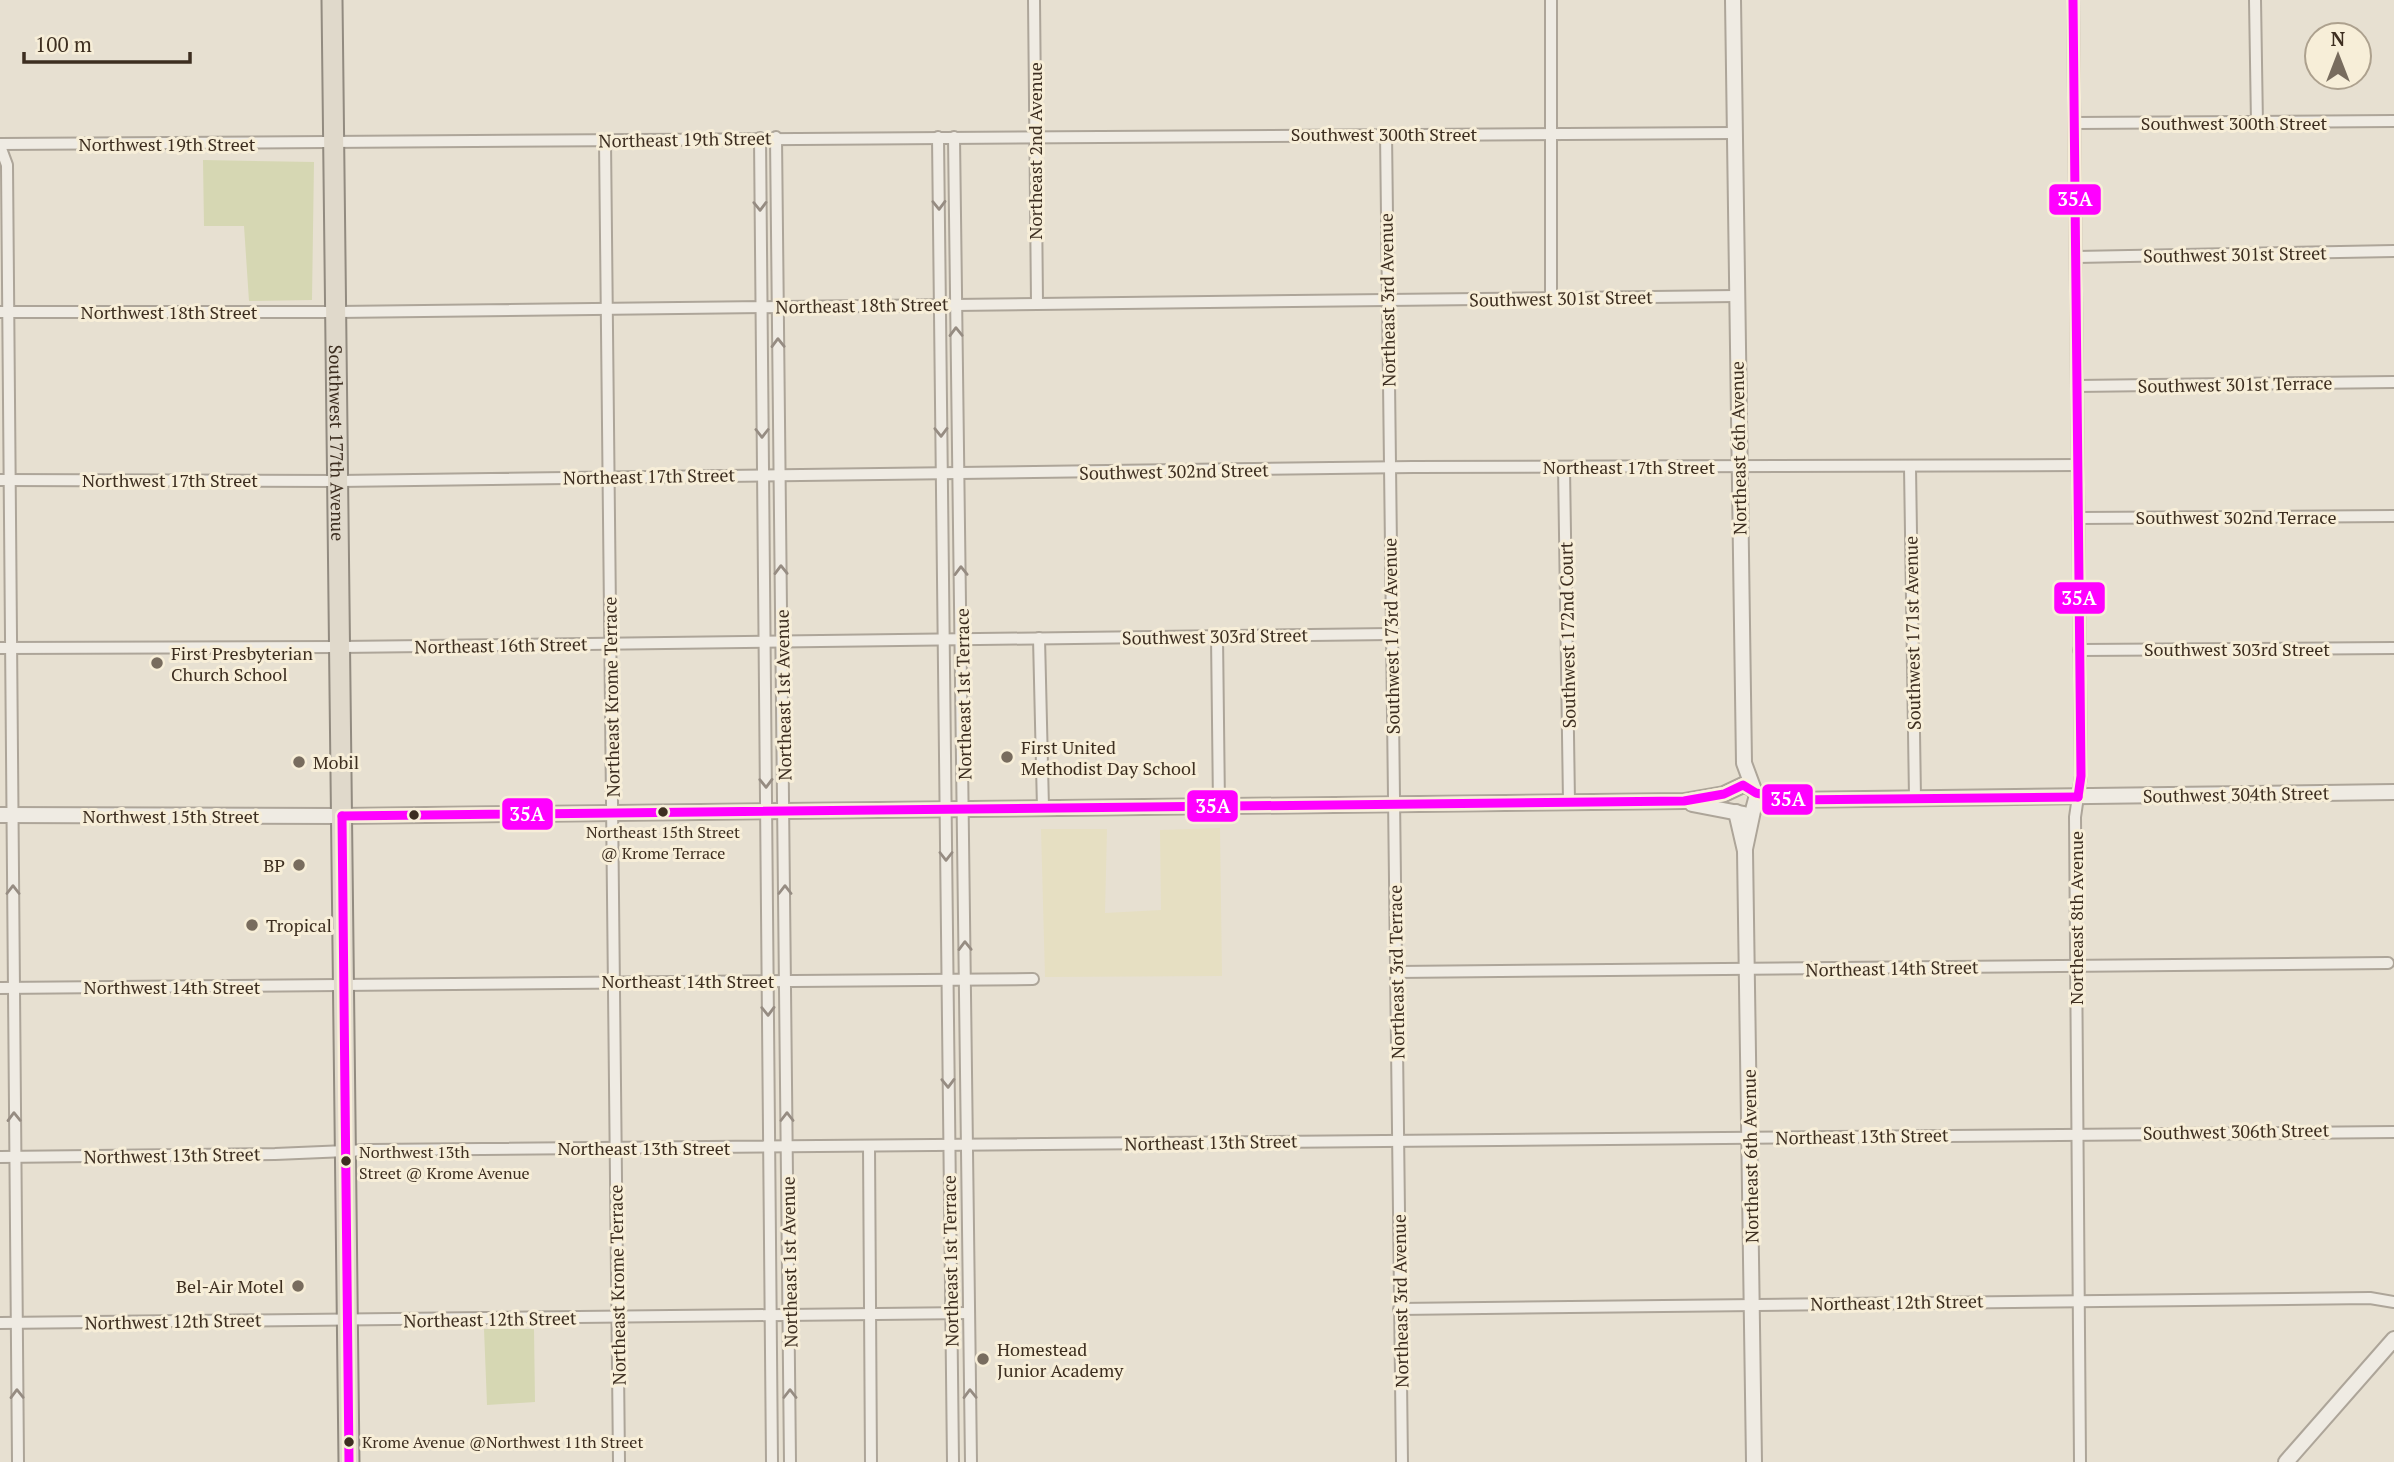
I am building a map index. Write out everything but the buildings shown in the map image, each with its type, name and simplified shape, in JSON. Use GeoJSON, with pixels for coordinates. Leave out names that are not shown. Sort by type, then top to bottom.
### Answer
{"type":"FeatureCollection","features":[{"type":"Feature","properties":{"kind":"highway","name":"Southwest 177th Avenue"},"geometry":{"type":"LineString","coordinates":[[332,0],[338,312],[349,1462]]}},
{"type":"Feature","properties":{"kind":"street","name":"Northeast 2nd Avenue"},"geometry":{"type":"LineString","coordinates":[[1034,0],[1037,303]]}},
{"type":"Feature","properties":{"kind":"street"},"geometry":{"type":"LineString","coordinates":[[1551,0],[1551,298]]}},
{"type":"Feature","properties":{"kind":"street","name":"Northeast 6th Avenue"},"geometry":{"type":"LineString","coordinates":[[1732,0],[1737,468],[1744,763],[1755,792]]}},
{"type":"Feature","properties":{"kind":"street","name":"Northeast 8th Avenue"},"geometry":{"type":"LineString","coordinates":[[2073,0],[2081,776],[2078,797],[2077,966],[2080,1462]]}},
{"type":"Feature","properties":{"kind":"street"},"geometry":{"type":"LineString","coordinates":[[2255,0],[2257,124]]}},
{"type":"Feature","properties":{"kind":"street","name":"Southwest 300th Street"},"geometry":{"type":"LineString","coordinates":[[2075,123],[2257,124],[2394,121]]}},
{"type":"Feature","properties":{"kind":"street","name":"Northeast 3rd Avenue"},"geometry":{"type":"LineString","coordinates":[[1386,133],[1390,467]]}},
{"type":"Feature","properties":{"kind":"street","name":"Southwest 300th Street"},"geometry":{"type":"LineString","coordinates":[[1035,136],[1734,133]]}},
{"type":"Feature","properties":{"kind":"street","name":"Northeast 1st Terrace"},"geometry":{"type":"LineString","coordinates":[[938,136],[953,1462]]}},
{"type":"Feature","properties":{"kind":"street","name":"Northeast 1st Terrace"},"geometry":{"type":"LineString","coordinates":[[954,136],[971,1462]]}},
{"type":"Feature","properties":{"kind":"street","name":"Northeast 19th Street"},"geometry":{"type":"LineString","coordinates":[[335,144],[1035,136]]}},
{"type":"Feature","properties":{"kind":"street","name":"Northeast 1st Avenue"},"geometry":{"type":"LineString","coordinates":[[776,137],[790,1462]]}},
{"type":"Feature","properties":{"kind":"street","name":"Northeast 1st Avenue"},"geometry":{"type":"LineString","coordinates":[[760,138],[772,1462]]}},
{"type":"Feature","properties":{"kind":"street","name":"Northeast Krome Terrace"},"geometry":{"type":"LineString","coordinates":[[605,141],[619,1462]]}},
{"type":"Feature","properties":{"kind":"street","name":"Northwest 19th Street"},"geometry":{"type":"LineString","coordinates":[[0,145],[335,144]]}},
{"type":"Feature","properties":{"kind":"street"},"geometry":{"type":"LineString","coordinates":[[0,145],[7,165],[4,312],[6,815],[13,988],[18,1462]]}},
{"type":"Feature","properties":{"kind":"street","name":"Southwest 301st Street"},"geometry":{"type":"LineString","coordinates":[[2076,257],[2394,251]]}},
{"type":"Feature","properties":{"kind":"street","name":"Southwest 301st Street"},"geometry":{"type":"LineString","coordinates":[[1387,300],[1736,296]]}},
{"type":"Feature","properties":{"kind":"street","name":"Northeast 18th Street"},"geometry":{"type":"LineString","coordinates":[[338,312],[1387,300]]}},
{"type":"Feature","properties":{"kind":"street","name":"Northwest 18th Street"},"geometry":{"type":"LineString","coordinates":[[4,312],[338,312]]}},
{"type":"Feature","properties":{"kind":"street","name":"Southwest 301st Terrace"},"geometry":{"type":"LineString","coordinates":[[2077,386],[2394,382]]}},
{"type":"Feature","properties":{"kind":"street","name":"Northeast 17th Street"},"geometry":{"type":"LineString","coordinates":[[1390,467],[2078,466]]}},
{"type":"Feature","properties":{"kind":"street","name":"Southwest 302nd Street"},"geometry":{"type":"LineString","coordinates":[[959,474],[1390,467]]}},
{"type":"Feature","properties":{"kind":"street","name":"Southwest 173rd Avenue"},"geometry":{"type":"LineString","coordinates":[[1390,467],[1394,804]]}},
{"type":"Feature","properties":{"kind":"street","name":"Southwest 172nd Court"},"geometry":{"type":"LineString","coordinates":[[1564,467],[1569,802]]}},
{"type":"Feature","properties":{"kind":"street","name":"Southwest 171st Avenue"},"geometry":{"type":"LineString","coordinates":[[1910,467],[1915,798]]}},
{"type":"Feature","properties":{"kind":"street","name":"Northeast 17th Street"},"geometry":{"type":"LineString","coordinates":[[339,481],[762,474],[959,474]]}},
{"type":"Feature","properties":{"kind":"street","name":"Northwest 17th Street"},"geometry":{"type":"LineString","coordinates":[[5,480],[339,481]]}},
{"type":"Feature","properties":{"kind":"street","name":"Southwest 302nd Terrace"},"geometry":{"type":"LineString","coordinates":[[2078,518],[2394,516]]}},
{"type":"Feature","properties":{"kind":"street","name":"Southwest 303rd Street"},"geometry":{"type":"LineString","coordinates":[[1039,638],[1391,634]]}},
{"type":"Feature","properties":{"kind":"street"},"geometry":{"type":"LineString","coordinates":[[1217,636],[1219,806]]}},
{"type":"Feature","properties":{"kind":"street"},"geometry":{"type":"LineString","coordinates":[[1039,638],[1043,808]]}},
{"type":"Feature","properties":{"kind":"street","name":"Northeast 16th Street"},"geometry":{"type":"LineString","coordinates":[[6,648],[341,648],[1039,638]]}},
{"type":"Feature","properties":{"kind":"street","name":"Southwest 303rd Street"},"geometry":{"type":"LineString","coordinates":[[2080,650],[2394,648]]}},
{"type":"Feature","properties":{"kind":"street","name":"Northeast 6th Avenue"},"geometry":{"type":"LineString","coordinates":[[1733,790],[1744,763]]}},
{"type":"Feature","properties":{"kind":"street"},"geometry":{"type":"LineString","coordinates":[[1684,801],[1733,790],[1743,785],[1755,792],[1790,800]]}},
{"type":"Feature","properties":{"kind":"street"},"geometry":{"type":"LineString","coordinates":[[1733,790],[1729,800],[1735,812]]}},
{"type":"Feature","properties":{"kind":"street"},"geometry":{"type":"LineString","coordinates":[[1753,810],[1758,800],[1755,792]]}},
{"type":"Feature","properties":{"kind":"street","name":"Southwest 304th Street"},"geometry":{"type":"LineString","coordinates":[[1790,800],[2394,792]]}},
{"type":"Feature","properties":{"kind":"street"},"geometry":{"type":"LineString","coordinates":[[1684,801],[1743,814],[1790,800]]}},
{"type":"Feature","properties":{"kind":"street","name":"Northwest 15th Street"},"geometry":{"type":"LineString","coordinates":[[6,815],[342,816],[1684,801]]}},
{"type":"Feature","properties":{"kind":"street","name":"Northeast 3rd Terrace"},"geometry":{"type":"LineString","coordinates":[[1394,804],[1398,1140]]}},
{"type":"Feature","properties":{"kind":"street","name":"Northeast 6th Avenue"},"geometry":{"type":"LineString","coordinates":[[1753,810],[1745,850],[1754,1462]]}},
{"type":"Feature","properties":{"kind":"street","name":"Northeast 6th Avenue"},"geometry":{"type":"LineString","coordinates":[[1735,812],[1745,850]]}},
{"type":"Feature","properties":{"kind":"street","name":"Northeast 14th Street"},"geometry":{"type":"LineString","coordinates":[[1396,972],[2388,962]]}},
{"type":"Feature","properties":{"kind":"street","name":"Northeast 14th Street"},"geometry":{"type":"LineString","coordinates":[[343,985],[1033,979]]}},
{"type":"Feature","properties":{"kind":"street","name":"Northwest 14th Street"},"geometry":{"type":"LineString","coordinates":[[0,988],[343,985]]}},
{"type":"Feature","properties":{"kind":"street","name":"Southwest 306th Street"},"geometry":{"type":"LineString","coordinates":[[2078,1133],[2382,1129],[2394,1132]]}},
{"type":"Feature","properties":{"kind":"street","name":"Northeast 13th Street"},"geometry":{"type":"LineString","coordinates":[[345,1152],[2078,1133]]}},
{"type":"Feature","properties":{"kind":"street","name":"Northeast 3rd Avenue"},"geometry":{"type":"LineString","coordinates":[[1398,1140],[1402,1462]]}},
{"type":"Feature","properties":{"kind":"street"},"geometry":{"type":"LineString","coordinates":[[869,1146],[871,1462]]}},
{"type":"Feature","properties":{"kind":"street","name":"Northwest 13th Street"},"geometry":{"type":"LineString","coordinates":[[0,1157],[345,1152]]}},
{"type":"Feature","properties":{"kind":"street","name":"Northeast 12th Street"},"geometry":{"type":"LineString","coordinates":[[1399,1309],[2370,1298],[2394,1302]]}},
{"type":"Feature","properties":{"kind":"street","name":"Northeast 12th Street"},"geometry":{"type":"LineString","coordinates":[[347,1320],[969,1313]]}},
{"type":"Feature","properties":{"kind":"street","name":"Northwest 12th Street"},"geometry":{"type":"LineString","coordinates":[[0,1323],[347,1320]]}},
{"type":"Feature","properties":{"kind":"street"},"geometry":{"type":"LineString","coordinates":[[2286,1462],[2394,1339]]}},
{"type":"Feature","properties":{"kind":"shaded area"},"geometry":{"type":"Polygon","coordinates":[[[1220,828],[1222,976],[1045,977],[1041,829],[1107,829],[1105,913],[1161,910],[1160,830],[1220,828]]]}},
{"type":"Feature","properties":{"kind":"green space"},"geometry":{"type":"Polygon","coordinates":[[[203,160],[314,162],[312,300],[249,301],[244,226],[204,226],[203,160]]]}},
{"type":"Feature","properties":{"kind":"green space"},"geometry":{"type":"Polygon","coordinates":[[[484,1329],[534,1329],[535,1402],[487,1405],[484,1329]]]}},
{"type":"Feature","properties":{"kind":"transit line","name":"35A"},"geometry":{"type":"LineString","coordinates":[[2073,0],[2081,776],[2078,797]]}},
{"type":"Feature","properties":{"kind":"transit line","name":"35A"},"geometry":{"type":"LineString","coordinates":[[342,816],[1684,801],[1724,794],[1743,785],[1756,793],[1790,800],[2078,797]]}},
{"type":"Feature","properties":{"kind":"transit line","name":"35A"},"geometry":{"type":"LineString","coordinates":[[342,816],[349,1462]]}},
{"type":"Feature","properties":{"kind":"place","name":"First Presbyterian Church School"},"geometry":{"type":"Point","coordinates":[157,663]}},
{"type":"Feature","properties":{"kind":"place","name":"First United Methodist Day School"},"geometry":{"type":"Point","coordinates":[1007,757]}},
{"type":"Feature","properties":{"kind":"place","name":"Mobil"},"geometry":{"type":"Point","coordinates":[299,762]}},
{"type":"Feature","properties":{"kind":"place","name":"Northeast 15th Street @ Krome Terrace"},"geometry":{"type":"Point","coordinates":[663,812]}},
{"type":"Feature","properties":{"kind":"place","name":"BP"},"geometry":{"type":"Point","coordinates":[299,865]}},
{"type":"Feature","properties":{"kind":"place","name":"Tropical"},"geometry":{"type":"Point","coordinates":[252,925]}},
{"type":"Feature","properties":{"kind":"place","name":"Northwest 13th Street @ Krome Avenue"},"geometry":{"type":"Point","coordinates":[346,1161]}},
{"type":"Feature","properties":{"kind":"place","name":"Bel-Air Motel"},"geometry":{"type":"Point","coordinates":[298,1286]}},
{"type":"Feature","properties":{"kind":"place","name":"Homestead Junior Academy"},"geometry":{"type":"Point","coordinates":[983,1359]}},
{"type":"Feature","properties":{"kind":"place","name":"Krome Avenue @Northwest 11th Street"},"geometry":{"type":"Point","coordinates":[349,1442]}}]}
